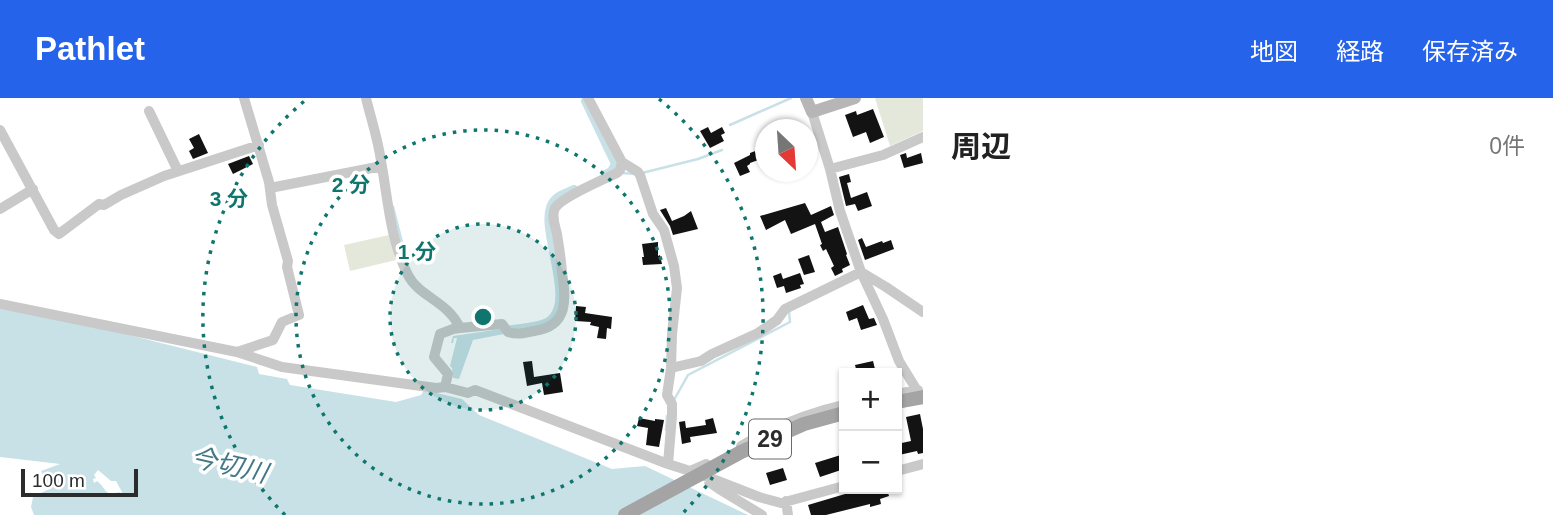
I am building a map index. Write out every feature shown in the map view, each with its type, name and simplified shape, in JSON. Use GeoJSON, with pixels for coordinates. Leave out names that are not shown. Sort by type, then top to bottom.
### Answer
{"type":"FeatureCollection","features":[{"type":"Feature","properties":{"kind":"main road"},"geometry":{"type":"LineString","coordinates":[[902,401],[921,396]]}},
{"type":"Feature","properties":{"kind":"main road","name":"29"},"geometry":{"type":"LineString","coordinates":[[625,515],[741,452],[804,424],[839,414]]}},
{"type":"Feature","properties":{"kind":"street"},"geometry":{"type":"LineString","coordinates":[[237,352],[273,340],[282,322],[299,316],[270,188],[244,98]]}},
{"type":"Feature","properties":{"kind":"street"},"geometry":{"type":"LineString","coordinates":[[366,98],[382,166],[392,229],[407,272],[412,282],[446,308],[460,328]]}},
{"type":"Feature","properties":{"kind":"street"},"geometry":{"type":"LineString","coordinates":[[588,98],[620,168]]}},
{"type":"Feature","properties":{"kind":"street"},"geometry":{"type":"LineString","coordinates":[[806,98],[861,272],[900,360],[921,396]]}},
{"type":"Feature","properties":{"kind":"street"},"geometry":{"type":"LineString","coordinates":[[812,113],[855,98]]}},
{"type":"Feature","properties":{"kind":"street"},"geometry":{"type":"LineString","coordinates":[[149,111],[178,171]]}},
{"type":"Feature","properties":{"kind":"street"},"geometry":{"type":"LineString","coordinates":[[0,131],[54,230],[59,234],[99,204],[104,205],[178,171],[259,145]]}},
{"type":"Feature","properties":{"kind":"street"},"geometry":{"type":"LineString","coordinates":[[830,169],[883,155],[923,137]]}},
{"type":"Feature","properties":{"kind":"street"},"geometry":{"type":"LineString","coordinates":[[270,188],[382,166]]}},
{"type":"Feature","properties":{"kind":"street"},"geometry":{"type":"LineString","coordinates":[[445,387],[448,374],[433,357],[440,334],[453,329],[502,324],[506,330],[515,334],[540,330],[550,327],[562,314],[565,295],[559,243],[552,216],[556,206],[620,168],[639,174],[653,214],[664,230],[677,288],[667,396],[672,404],[668,464]]}},
{"type":"Feature","properties":{"kind":"street"},"geometry":{"type":"LineString","coordinates":[[0,209],[33,189]]}},
{"type":"Feature","properties":{"kind":"street"},"geometry":{"type":"LineString","coordinates":[[671,368],[701,361],[758,333],[777,320],[785,309],[861,272]]}},
{"type":"Feature","properties":{"kind":"street"},"geometry":{"type":"LineString","coordinates":[[861,272],[923,312]]}},
{"type":"Feature","properties":{"kind":"street"},"geometry":{"type":"LineString","coordinates":[[0,304],[237,352],[282,367],[445,387],[468,393],[475,390],[690,471],[717,460],[760,435],[814,412],[839,406]]}},
{"type":"Feature","properties":{"kind":"street"},"geometry":{"type":"LineString","coordinates":[[902,394],[921,396]]}},
{"type":"Feature","properties":{"kind":"street"},"geometry":{"type":"LineString","coordinates":[[902,470],[923,464]]}},
{"type":"Feature","properties":{"kind":"street"},"geometry":{"type":"LineString","coordinates":[[700,474],[781,502],[839,487]]}},
{"type":"Feature","properties":{"kind":"street"},"geometry":{"type":"LineString","coordinates":[[700,474],[762,515]]}},
{"type":"Feature","properties":{"kind":"street"},"geometry":{"type":"LineString","coordinates":[[786,501],[788,515]]}},
{"type":"Feature","properties":{"kind":"shaded area"},"geometry":{"type":"Polygon","coordinates":[[[875,98],[923,98],[923,131],[890,146],[875,98]]]}},
{"type":"Feature","properties":{"kind":"shaded area"},"geometry":{"type":"Polygon","coordinates":[[[389,235],[396,260],[350,271],[344,245],[389,235]]]}},
{"type":"Feature","properties":{"kind":"water","name":"今切川"},"geometry":{"type":"Polygon","coordinates":[[[0,309],[65,319],[257,367],[259,374],[287,379],[290,385],[396,402],[421,395],[424,390],[462,399],[479,415],[612,469],[645,466],[748,515],[34,515],[31,507],[33,497],[49,489],[41,471],[60,464],[0,457],[0,309]],[[98,470],[94,475],[96,478],[93,479],[94,483],[97,481],[108,493],[121,494],[116,481],[111,481],[98,470]]]}},
{"type":"Feature","properties":{"kind":"water"},"geometry":{"type":"Polygon","coordinates":[[[501,329],[504,334],[473,340],[459,379],[453,378],[450,366],[457,338],[451,343],[453,336],[501,329]]]}},
{"type":"Feature","properties":{"kind":"building"},"geometry":{"type":"Polygon","coordinates":[[[873,109],[884,137],[870,143],[866,132],[853,137],[845,115],[856,111],[857,115],[873,109]]]}},
{"type":"Feature","properties":{"kind":"building"},"geometry":{"type":"Polygon","coordinates":[[[708,127],[711,133],[722,127],[725,133],[721,135],[724,141],[710,148],[700,131],[708,127]]]}},
{"type":"Feature","properties":{"kind":"building"},"geometry":{"type":"Polygon","coordinates":[[[199,134],[208,153],[193,159],[189,151],[194,148],[189,139],[199,134]]]}},
{"type":"Feature","properties":{"kind":"building"},"geometry":{"type":"Polygon","coordinates":[[[755,151],[755,161],[747,166],[750,172],[740,176],[734,163],[755,151]]]}},
{"type":"Feature","properties":{"kind":"building"},"geometry":{"type":"Polygon","coordinates":[[[906,153],[907,158],[921,153],[923,163],[904,168],[900,155],[906,153]]]}},
{"type":"Feature","properties":{"kind":"building"},"geometry":{"type":"Polygon","coordinates":[[[249,156],[253,164],[233,174],[228,164],[249,156]]]}},
{"type":"Feature","properties":{"kind":"building"},"geometry":{"type":"Polygon","coordinates":[[[849,174],[851,182],[847,183],[851,198],[867,192],[872,206],[858,211],[855,204],[846,206],[839,177],[849,174]]]}},
{"type":"Feature","properties":{"kind":"building"},"geometry":{"type":"Polygon","coordinates":[[[805,203],[811,215],[831,206],[834,215],[821,222],[825,232],[838,227],[850,265],[835,276],[831,268],[834,266],[826,249],[823,251],[820,245],[822,244],[815,224],[791,234],[785,220],[766,230],[760,216],[805,203]]]}},
{"type":"Feature","properties":{"kind":"building"},"geometry":{"type":"Polygon","coordinates":[[[666,208],[672,221],[691,211],[698,229],[673,235],[660,210],[666,208]]]}},
{"type":"Feature","properties":{"kind":"building"},"geometry":{"type":"Polygon","coordinates":[[[862,238],[866,247],[891,240],[894,249],[865,260],[858,240],[862,238]]]}},
{"type":"Feature","properties":{"kind":"building"},"geometry":{"type":"Polygon","coordinates":[[[658,242],[658,256],[660,255],[662,264],[643,265],[642,244],[658,242]]]}},
{"type":"Feature","properties":{"kind":"building"},"geometry":{"type":"Polygon","coordinates":[[[809,255],[815,272],[804,275],[798,259],[809,255]]]}},
{"type":"Feature","properties":{"kind":"building"},"geometry":{"type":"Polygon","coordinates":[[[781,273],[783,279],[800,273],[804,284],[800,285],[801,288],[786,293],[784,286],[777,288],[773,276],[781,273]]]}},
{"type":"Feature","properties":{"kind":"building"},"geometry":{"type":"Polygon","coordinates":[[[863,305],[869,319],[874,318],[877,325],[861,330],[857,318],[849,321],[846,312],[863,305]]]}},
{"type":"Feature","properties":{"kind":"building"},"geometry":{"type":"Polygon","coordinates":[[[576,306],[586,307],[585,313],[612,317],[611,329],[607,328],[606,339],[597,338],[599,327],[590,325],[591,322],[575,321],[576,306]]]}},
{"type":"Feature","properties":{"kind":"building"},"geometry":{"type":"Polygon","coordinates":[[[532,361],[534,377],[560,373],[563,392],[544,395],[542,383],[527,386],[523,362],[532,361]]]}},
{"type":"Feature","properties":{"kind":"building"},"geometry":{"type":"Polygon","coordinates":[[[873,361],[875,368],[856,368],[855,365],[873,361]]]}},
{"type":"Feature","properties":{"kind":"building"},"geometry":{"type":"Polygon","coordinates":[[[920,414],[923,453],[918,454],[917,451],[902,454],[902,443],[911,441],[906,417],[920,414]]]}},
{"type":"Feature","properties":{"kind":"building"},"geometry":{"type":"Polygon","coordinates":[[[639,418],[664,420],[659,447],[646,445],[648,428],[637,426],[639,418]]]}},
{"type":"Feature","properties":{"kind":"building"},"geometry":{"type":"Polygon","coordinates":[[[713,418],[717,433],[690,437],[691,442],[682,444],[679,422],[685,421],[686,428],[706,425],[705,420],[713,418]]]}},
{"type":"Feature","properties":{"kind":"building"},"geometry":{"type":"Polygon","coordinates":[[[839,456],[839,471],[820,477],[815,463],[839,456]]]}},
{"type":"Feature","properties":{"kind":"building"},"geometry":{"type":"Polygon","coordinates":[[[783,468],[787,480],[770,485],[766,473],[783,468]]]}},
{"type":"Feature","properties":{"kind":"building"},"geometry":{"type":"Polygon","coordinates":[[[845,494],[889,496],[880,499],[881,504],[870,507],[870,504],[826,515],[811,515],[808,505],[845,494]]]}},
{"type":"Feature","properties":{"kind":"waterway"},"geometry":{"type":"LineString","coordinates":[[730,125],[791,98]]}},
{"type":"Feature","properties":{"kind":"waterway"},"geometry":{"type":"LineString","coordinates":[[585,101],[615,164],[611,171],[605,174]]}},
{"type":"Feature","properties":{"kind":"waterway"},"geometry":{"type":"LineString","coordinates":[[642,173],[722,150]]}},
{"type":"Feature","properties":{"kind":"waterway"},"geometry":{"type":"LineString","coordinates":[[622,173],[636,174]]}},
{"type":"Feature","properties":{"kind":"waterway"},"geometry":{"type":"LineString","coordinates":[[507,330],[545,323],[555,314],[559,300],[559,282],[549,210],[557,197],[574,189]]}},
{"type":"Feature","properties":{"kind":"waterway"},"geometry":{"type":"LineString","coordinates":[[393,207],[407,262]]}},
{"type":"Feature","properties":{"kind":"waterway"},"geometry":{"type":"LineString","coordinates":[[674,400],[688,375],[790,322],[789,311]]}},
{"type":"Feature","properties":{"kind":"waterway"},"geometry":{"type":"LineString","coordinates":[[666,430],[667,416]]}}]}
